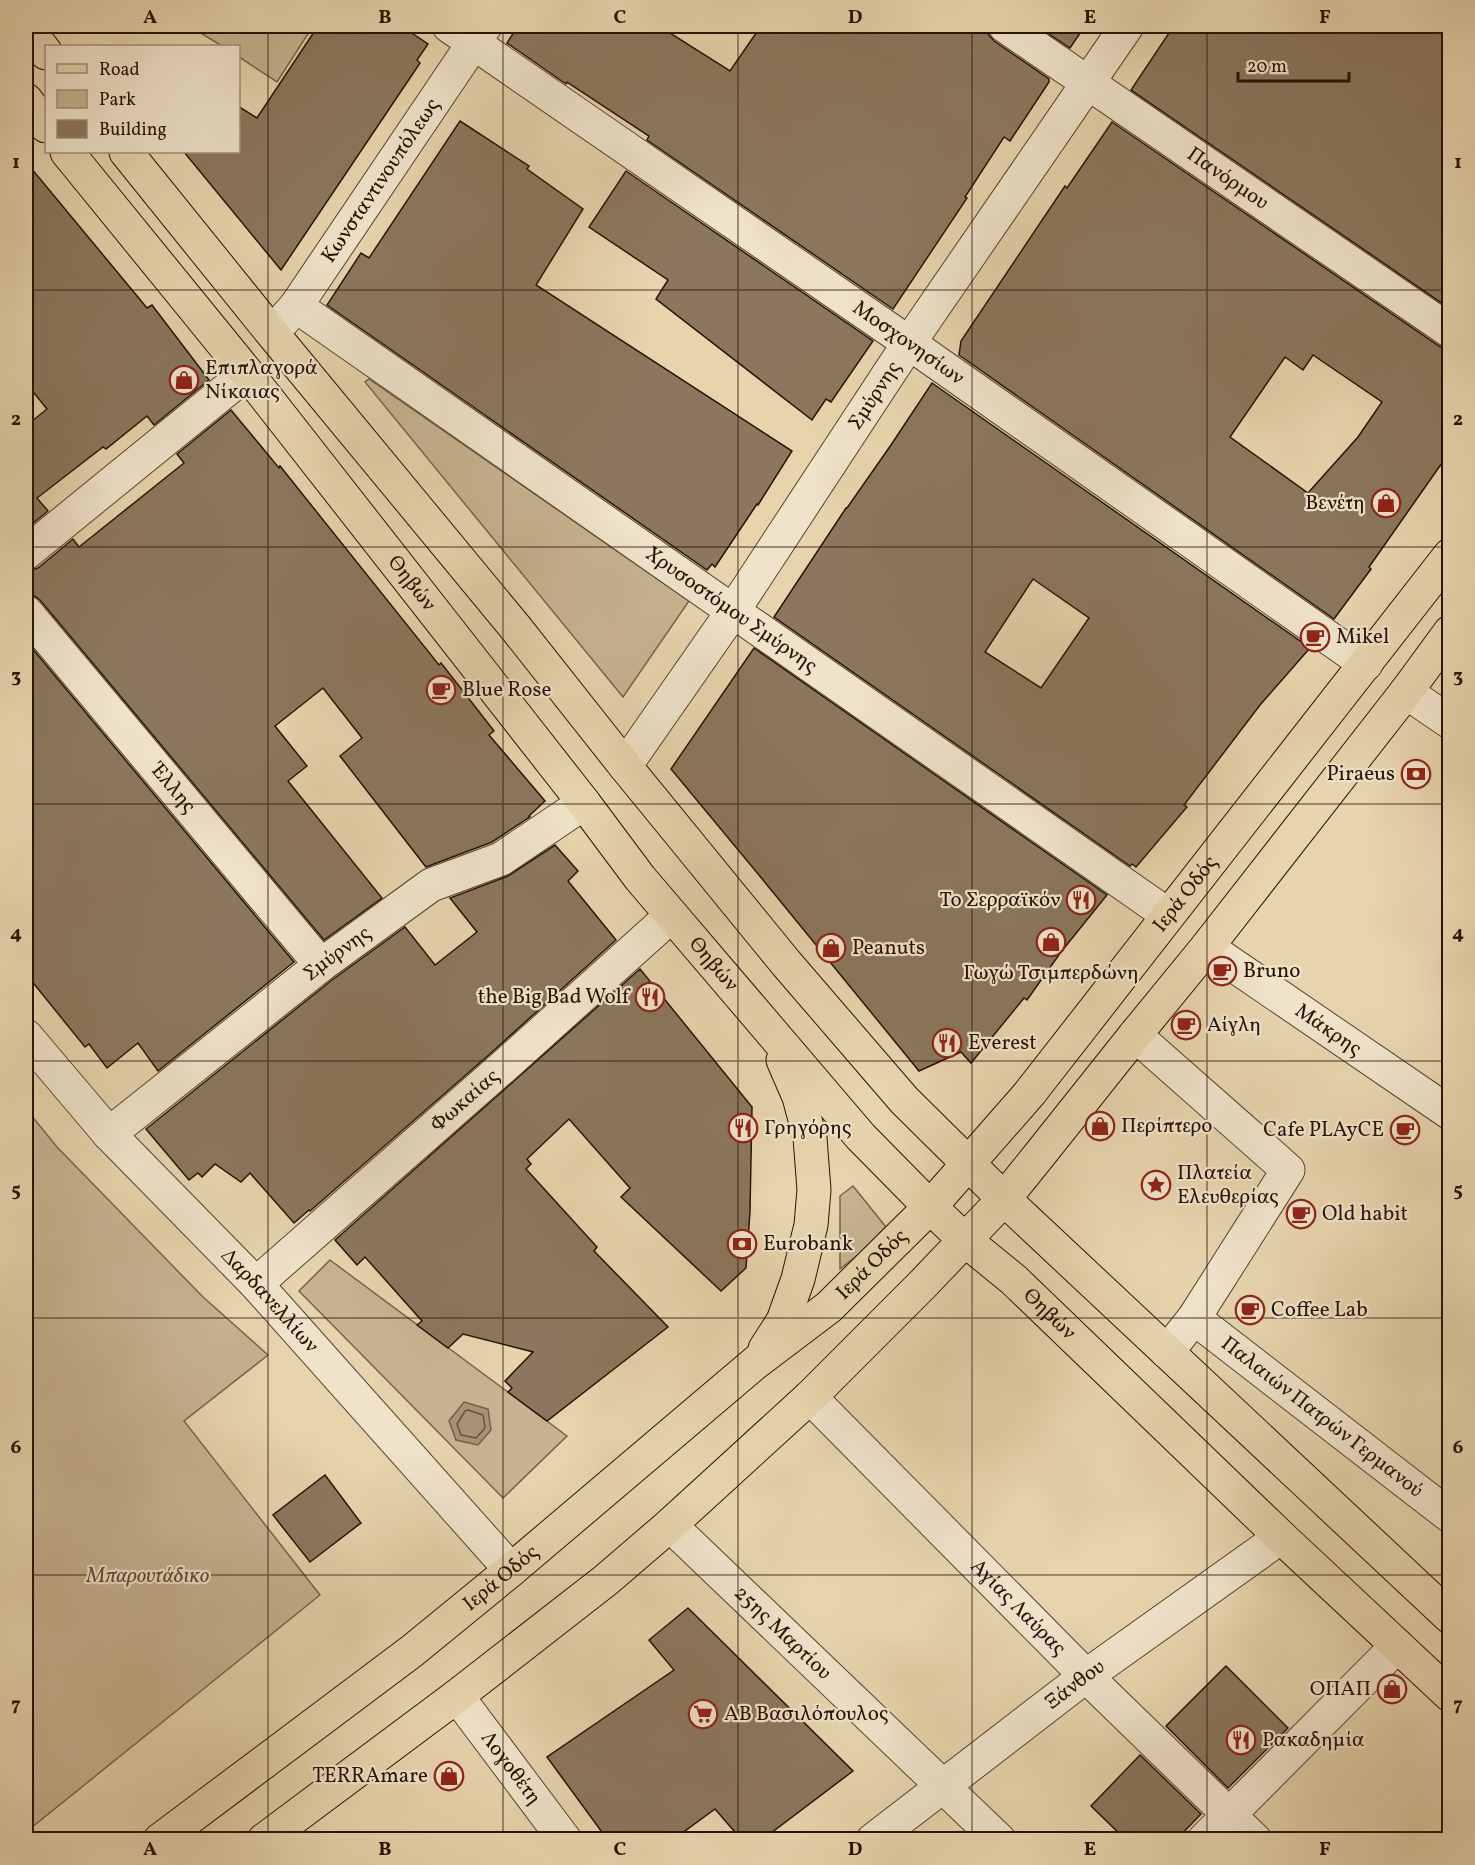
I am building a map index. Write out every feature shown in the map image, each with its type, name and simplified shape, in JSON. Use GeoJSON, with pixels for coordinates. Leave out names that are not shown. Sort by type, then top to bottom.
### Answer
{"type":"FeatureCollection","features":[{"type":"Feature","properties":{"kind":"main road"},"geometry":{"type":"LineString","coordinates":[[26,27],[45,52]]}},
{"type":"Feature","properties":{"kind":"main road"},"geometry":{"type":"LineString","coordinates":[[26,100],[45,125]]}},
{"type":"Feature","properties":{"kind":"main road","name":"Θηβών"},"geometry":{"type":"LineString","coordinates":[[68,153],[247,373],[584,803],[640,878],[861,1137],[930,1207],[965,1240],[1014,1280],[1449,1695]]}},
{"type":"Feature","properties":{"kind":"main road"},"geometry":{"type":"LineString","coordinates":[[127,153],[515,627],[786,963],[904,1100],[1167,1352],[1446,1606]]}},
{"type":"Feature","properties":{"kind":"main road","name":"Ιερά Οδός"},"geometry":{"type":"LineString","coordinates":[[160,1839],[412,1651],[755,1363],[829,1307],[930,1207],[1029,1094],[1449,555]]}},
{"type":"Feature","properties":{"kind":"main road"},"geometry":{"type":"LineString","coordinates":[[264,1839],[457,1696],[606,1580],[810,1397],[965,1240],[1004,1198],[1207,947],[1406,692],[1449,632]]}},
{"type":"Feature","properties":{"kind":"main road"},"geometry":{"type":"LineString","coordinates":[[740,997],[779,1052],[799,1097],[810,1138],[814,1190],[811,1225],[798,1279],[783,1321],[755,1363]]}},
{"type":"Feature","properties":{"kind":"street","name":"Πανόρμου"},"geometry":{"type":"LineString","coordinates":[[1005,26],[1449,331]]}},
{"type":"Feature","properties":{"kind":"street","name":"Σμύρνης"},"geometry":{"type":"LineString","coordinates":[[625,766],[733,611],[909,343],[1126,26]]}},
{"type":"Feature","properties":{"kind":"street","name":"Κωνσταντινουπόλεως"},"geometry":{"type":"LineString","coordinates":[[272,333],[296,306],[469,31]]}},
{"type":"Feature","properties":{"kind":"street","name":"Μοσχονησίων"},"geometry":{"type":"LineString","coordinates":[[469,31],[1366,664]]}},
{"type":"Feature","properties":{"kind":"street","name":"Χρυσοστόμου Σμύρνης"},"geometry":{"type":"LineString","coordinates":[[296,306],[1168,915]]}},
{"type":"Feature","properties":{"kind":"street"},"geometry":{"type":"LineString","coordinates":[[26,553],[247,373]]}},
{"type":"Feature","properties":{"kind":"street","name":"Έλλης"},"geometry":{"type":"LineString","coordinates":[[26,612],[321,965]]}},
{"type":"Feature","properties":{"kind":"street"},"geometry":{"type":"LineString","coordinates":[[1406,692],[1449,722]]}},
{"type":"Feature","properties":{"kind":"street","name":"Σμύρνης"},"geometry":{"type":"LineString","coordinates":[[110,1134],[321,965],[431,885],[501,859],[584,803]]}},
{"type":"Feature","properties":{"kind":"street","name":"Φωκαίας"},"geometry":{"type":"LineString","coordinates":[[256,1284],[671,916]]}},
{"type":"Feature","properties":{"kind":"street","name":"Μάκρης"},"geometry":{"type":"LineString","coordinates":[[1207,947],[1449,1113]]}},
{"type":"Feature","properties":{"kind":"street"},"geometry":{"type":"LineString","coordinates":[[1135,1035],[1288,1170],[1194,1318],[1167,1352]]}},
{"type":"Feature","properties":{"kind":"street","name":"Δαρδανελλίων"},"geometry":{"type":"LineString","coordinates":[[26,1036],[110,1134],[256,1284],[510,1570]]}},
{"type":"Feature","properties":{"kind":"street","name":"Παλαιών Πατρών Γερμανού"},"geometry":{"type":"LineString","coordinates":[[1194,1318],[1449,1516]]}},
{"type":"Feature","properties":{"kind":"street","name":"Αγίας Λαύρας"},"geometry":{"type":"LineString","coordinates":[[810,1397],[1086,1676],[1255,1839]]}},
{"type":"Feature","properties":{"kind":"street","name":"25ης Μαρτίου"},"geometry":{"type":"LineString","coordinates":[[670,1525],[999,1839]]}},
{"type":"Feature","properties":{"kind":"street","name":"Ξάνθου"},"geometry":{"type":"LineString","coordinates":[[873,1839],[1086,1676],[1281,1537]]}},
{"type":"Feature","properties":{"kind":"street"},"geometry":{"type":"LineString","coordinates":[[1204,1839],[1397,1646]]}},
{"type":"Feature","properties":{"kind":"street","name":"Λογοθέτη"},"geometry":{"type":"LineString","coordinates":[[457,1696],[565,1839]]}},
{"type":"Feature","properties":{"kind":"green space"},"geometry":{"type":"Polygon","coordinates":[[[189,26],[313,26],[277,82],[240,58],[240,45],[220,45],[189,26]]]}},
{"type":"Feature","properties":{"kind":"green space"},"geometry":{"type":"Polygon","coordinates":[[[369,379],[689,601],[623,697],[365,382],[369,379]]]}},
{"type":"Feature","properties":{"kind":"green space","name":"Μπαρουτάδικο"},"geometry":{"type":"Polygon","coordinates":[[[26,1109],[57,1147],[202,1296],[268,1355],[184,1421],[320,1595],[26,1832],[26,1109]]]}},
{"type":"Feature","properties":{"kind":"green space"},"geometry":{"type":"Polygon","coordinates":[[[853,1186],[886,1227],[840,1269],[840,1196],[853,1186]]]}},
{"type":"Feature","properties":{"kind":"green space"},"geometry":{"type":"Polygon","coordinates":[[[330,1260],[567,1436],[503,1498],[299,1291],[330,1260]]]}},
{"type":"Feature","properties":{"kind":"water"},"geometry":{"type":"Polygon","coordinates":[[[464,1402],[488,1409],[491,1430],[478,1445],[456,1440],[449,1421],[464,1402]]]}},
{"type":"Feature","properties":{"kind":"building"},"geometry":{"type":"Polygon","coordinates":[[[318,26],[401,26],[428,44],[417,60],[420,63],[281,270],[185,153],[240,153],[240,107],[257,118],[318,26]]]}},
{"type":"Feature","properties":{"kind":"building"},"geometry":{"type":"Polygon","coordinates":[[[518,26],[659,26],[730,71],[761,26],[986,26],[988,34],[994,41],[1049,79],[1049,82],[1010,141],[1004,137],[965,197],[967,198],[893,309],[647,140],[649,136],[567,82],[566,84],[507,43],[518,26]]]}},
{"type":"Feature","properties":{"kind":"building"},"geometry":{"type":"Polygon","coordinates":[[[1037,26],[1085,26],[1070,48],[1037,26]]]}},
{"type":"Feature","properties":{"kind":"building"},"geometry":{"type":"Polygon","coordinates":[[[1184,26],[1449,26],[1449,308],[1131,90],[1173,27],[1180,32],[1184,26]]]}},
{"type":"Feature","properties":{"kind":"building"},"geometry":{"type":"Polygon","coordinates":[[[460,121],[529,166],[527,169],[583,209],[536,285],[792,451],[715,567],[712,564],[707,570],[327,305],[361,253],[369,258],[460,121]]]}},
{"type":"Feature","properties":{"kind":"building"},"geometry":{"type":"Polygon","coordinates":[[[1112,122],[1439,346],[1449,350],[1449,453],[1369,567],[1371,569],[1334,619],[959,355],[961,341],[1065,186],[1067,188],[1112,122]],[[1313,355],[1303,370],[1285,357],[1230,437],[1308,493],[1358,437],[1382,402],[1313,355]]]}},
{"type":"Feature","properties":{"kind":"building"},"geometry":{"type":"Polygon","coordinates":[[[26,162],[147,308],[152,305],[209,380],[154,425],[147,416],[106,449],[103,447],[37,498],[48,511],[26,529],[26,426],[47,409],[26,383],[26,162]]]}},
{"type":"Feature","properties":{"kind":"building"},"geometry":{"type":"Polygon","coordinates":[[[626,171],[873,341],[831,402],[826,399],[812,420],[656,299],[668,280],[589,227],[626,171]]]}},
{"type":"Feature","properties":{"kind":"building"},"geometry":{"type":"Polygon","coordinates":[[[932,383],[1310,648],[1260,705],[1184,805],[1187,807],[1136,867],[1132,864],[1130,866],[774,617],[932,383]],[[1033,579],[985,652],[1041,688],[1089,618],[1033,579]]]}},
{"type":"Feature","properties":{"kind":"building"},"geometry":{"type":"Polygon","coordinates":[[[231,410],[279,468],[280,466],[439,665],[441,663],[494,731],[489,735],[545,801],[530,817],[492,842],[426,867],[340,756],[362,738],[323,688],[275,726],[307,766],[288,781],[382,898],[324,940],[40,600],[33,595],[26,594],[26,571],[38,568],[73,539],[79,547],[184,463],[177,454],[231,410]]]}},
{"type":"Feature","properties":{"kind":"building"},"geometry":{"type":"Polygon","coordinates":[[[26,641],[294,962],[158,1071],[138,1043],[107,1068],[89,1044],[85,1047],[26,974],[26,641]]]}},
{"type":"Feature","properties":{"kind":"building"},"geometry":{"type":"Polygon","coordinates":[[[754,648],[1107,895],[1061,952],[1027,1000],[1024,998],[971,1063],[961,1052],[919,1071],[671,769],[754,648]]]}},
{"type":"Feature","properties":{"kind":"building"},"geometry":{"type":"Polygon","coordinates":[[[555,845],[578,871],[568,881],[616,940],[491,1053],[294,1223],[250,1173],[241,1182],[215,1164],[202,1177],[198,1173],[189,1180],[146,1129],[332,980],[405,927],[435,965],[477,932],[450,898],[508,876],[555,845]]]}},
{"type":"Feature","properties":{"kind":"building"},"geometry":{"type":"Polygon","coordinates":[[[640,969],[752,1107],[750,1211],[746,1268],[721,1291],[621,1197],[630,1188],[569,1119],[527,1159],[531,1164],[526,1169],[597,1247],[594,1251],[668,1327],[547,1421],[508,1392],[512,1388],[505,1381],[533,1352],[463,1334],[448,1348],[417,1325],[422,1321],[365,1257],[357,1265],[335,1240],[640,969]]]}},
{"type":"Feature","properties":{"kind":"building"},"geometry":{"type":"Polygon","coordinates":[[[325,1475],[361,1523],[310,1562],[273,1515],[325,1475]]]}},
{"type":"Feature","properties":{"kind":"building","name":"ΑΒ Βασιλόπουλος"},"geometry":{"type":"Polygon","coordinates":[[[688,1608],[853,1771],[763,1839],[741,1839],[715,1809],[674,1839],[607,1839],[547,1757],[674,1670],[649,1640],[688,1608]]]}},
{"type":"Feature","properties":{"kind":"building"},"geometry":{"type":"Polygon","coordinates":[[[1226,1666],[1288,1728],[1228,1788],[1166,1726],[1226,1666]]]}},
{"type":"Feature","properties":{"kind":"building"},"geometry":{"type":"Polygon","coordinates":[[[1140,1755],[1201,1814],[1177,1839],[1125,1839],[1091,1806],[1140,1755]]]}},
{"type":"Feature","properties":{"kind":"place","name":"Επιπλαγορά Νίκαιας"},"geometry":{"type":"Point","coordinates":[184,380]}},
{"type":"Feature","properties":{"kind":"place","name":"Βενέτη"},"geometry":{"type":"Point","coordinates":[1386,503]}},
{"type":"Feature","properties":{"kind":"place","name":"Mikel"},"geometry":{"type":"Point","coordinates":[1315,637]}},
{"type":"Feature","properties":{"kind":"place","name":"Blue Rose"},"geometry":{"type":"Point","coordinates":[441,690]}},
{"type":"Feature","properties":{"kind":"place","name":"Piraeus"},"geometry":{"type":"Point","coordinates":[1416,774]}},
{"type":"Feature","properties":{"kind":"place","name":"Το Σερραϊκόν"},"geometry":{"type":"Point","coordinates":[1081,900]}},
{"type":"Feature","properties":{"kind":"place","name":"Γωγώ Τσιμπερδώνη"},"geometry":{"type":"Point","coordinates":[1051,942]}},
{"type":"Feature","properties":{"kind":"place","name":"Peanuts"},"geometry":{"type":"Point","coordinates":[831,948]}},
{"type":"Feature","properties":{"kind":"place","name":"Bruno"},"geometry":{"type":"Point","coordinates":[1222,971]}},
{"type":"Feature","properties":{"kind":"place","name":"the Big Bad Wolf"},"geometry":{"type":"Point","coordinates":[650,997]}},
{"type":"Feature","properties":{"kind":"place","name":"Αίγλη"},"geometry":{"type":"Point","coordinates":[1186,1025]}},
{"type":"Feature","properties":{"kind":"place","name":"Everest"},"geometry":{"type":"Point","coordinates":[947,1043]}},
{"type":"Feature","properties":{"kind":"place","name":"Περίπτερο"},"geometry":{"type":"Point","coordinates":[1100,1126]}},
{"type":"Feature","properties":{"kind":"place","name":"Γρηγόρης"},"geometry":{"type":"Point","coordinates":[743,1128]}},
{"type":"Feature","properties":{"kind":"place","name":"Cafe PLAyCE"},"geometry":{"type":"Point","coordinates":[1405,1130]}},
{"type":"Feature","properties":{"kind":"place","name":"Πλατεία Ελευθερίας"},"geometry":{"type":"Point","coordinates":[1156,1185]}},
{"type":"Feature","properties":{"kind":"place","name":"Old habit"},"geometry":{"type":"Point","coordinates":[1301,1214]}},
{"type":"Feature","properties":{"kind":"place","name":"Eurobank"},"geometry":{"type":"Point","coordinates":[742,1244]}},
{"type":"Feature","properties":{"kind":"place","name":"Coffee Lab"},"geometry":{"type":"Point","coordinates":[1250,1310]}},
{"type":"Feature","properties":{"kind":"place","name":"ΟΠΑΠ"},"geometry":{"type":"Point","coordinates":[1392,1689]}},
{"type":"Feature","properties":{"kind":"place","name":"ΑΒ Βασιλόπουλος"},"geometry":{"type":"Point","coordinates":[703,1714]}},
{"type":"Feature","properties":{"kind":"place","name":"Ρακαδημία"},"geometry":{"type":"Point","coordinates":[1241,1740]}},
{"type":"Feature","properties":{"kind":"place","name":"TERRAmare"},"geometry":{"type":"Point","coordinates":[449,1776]}}]}
